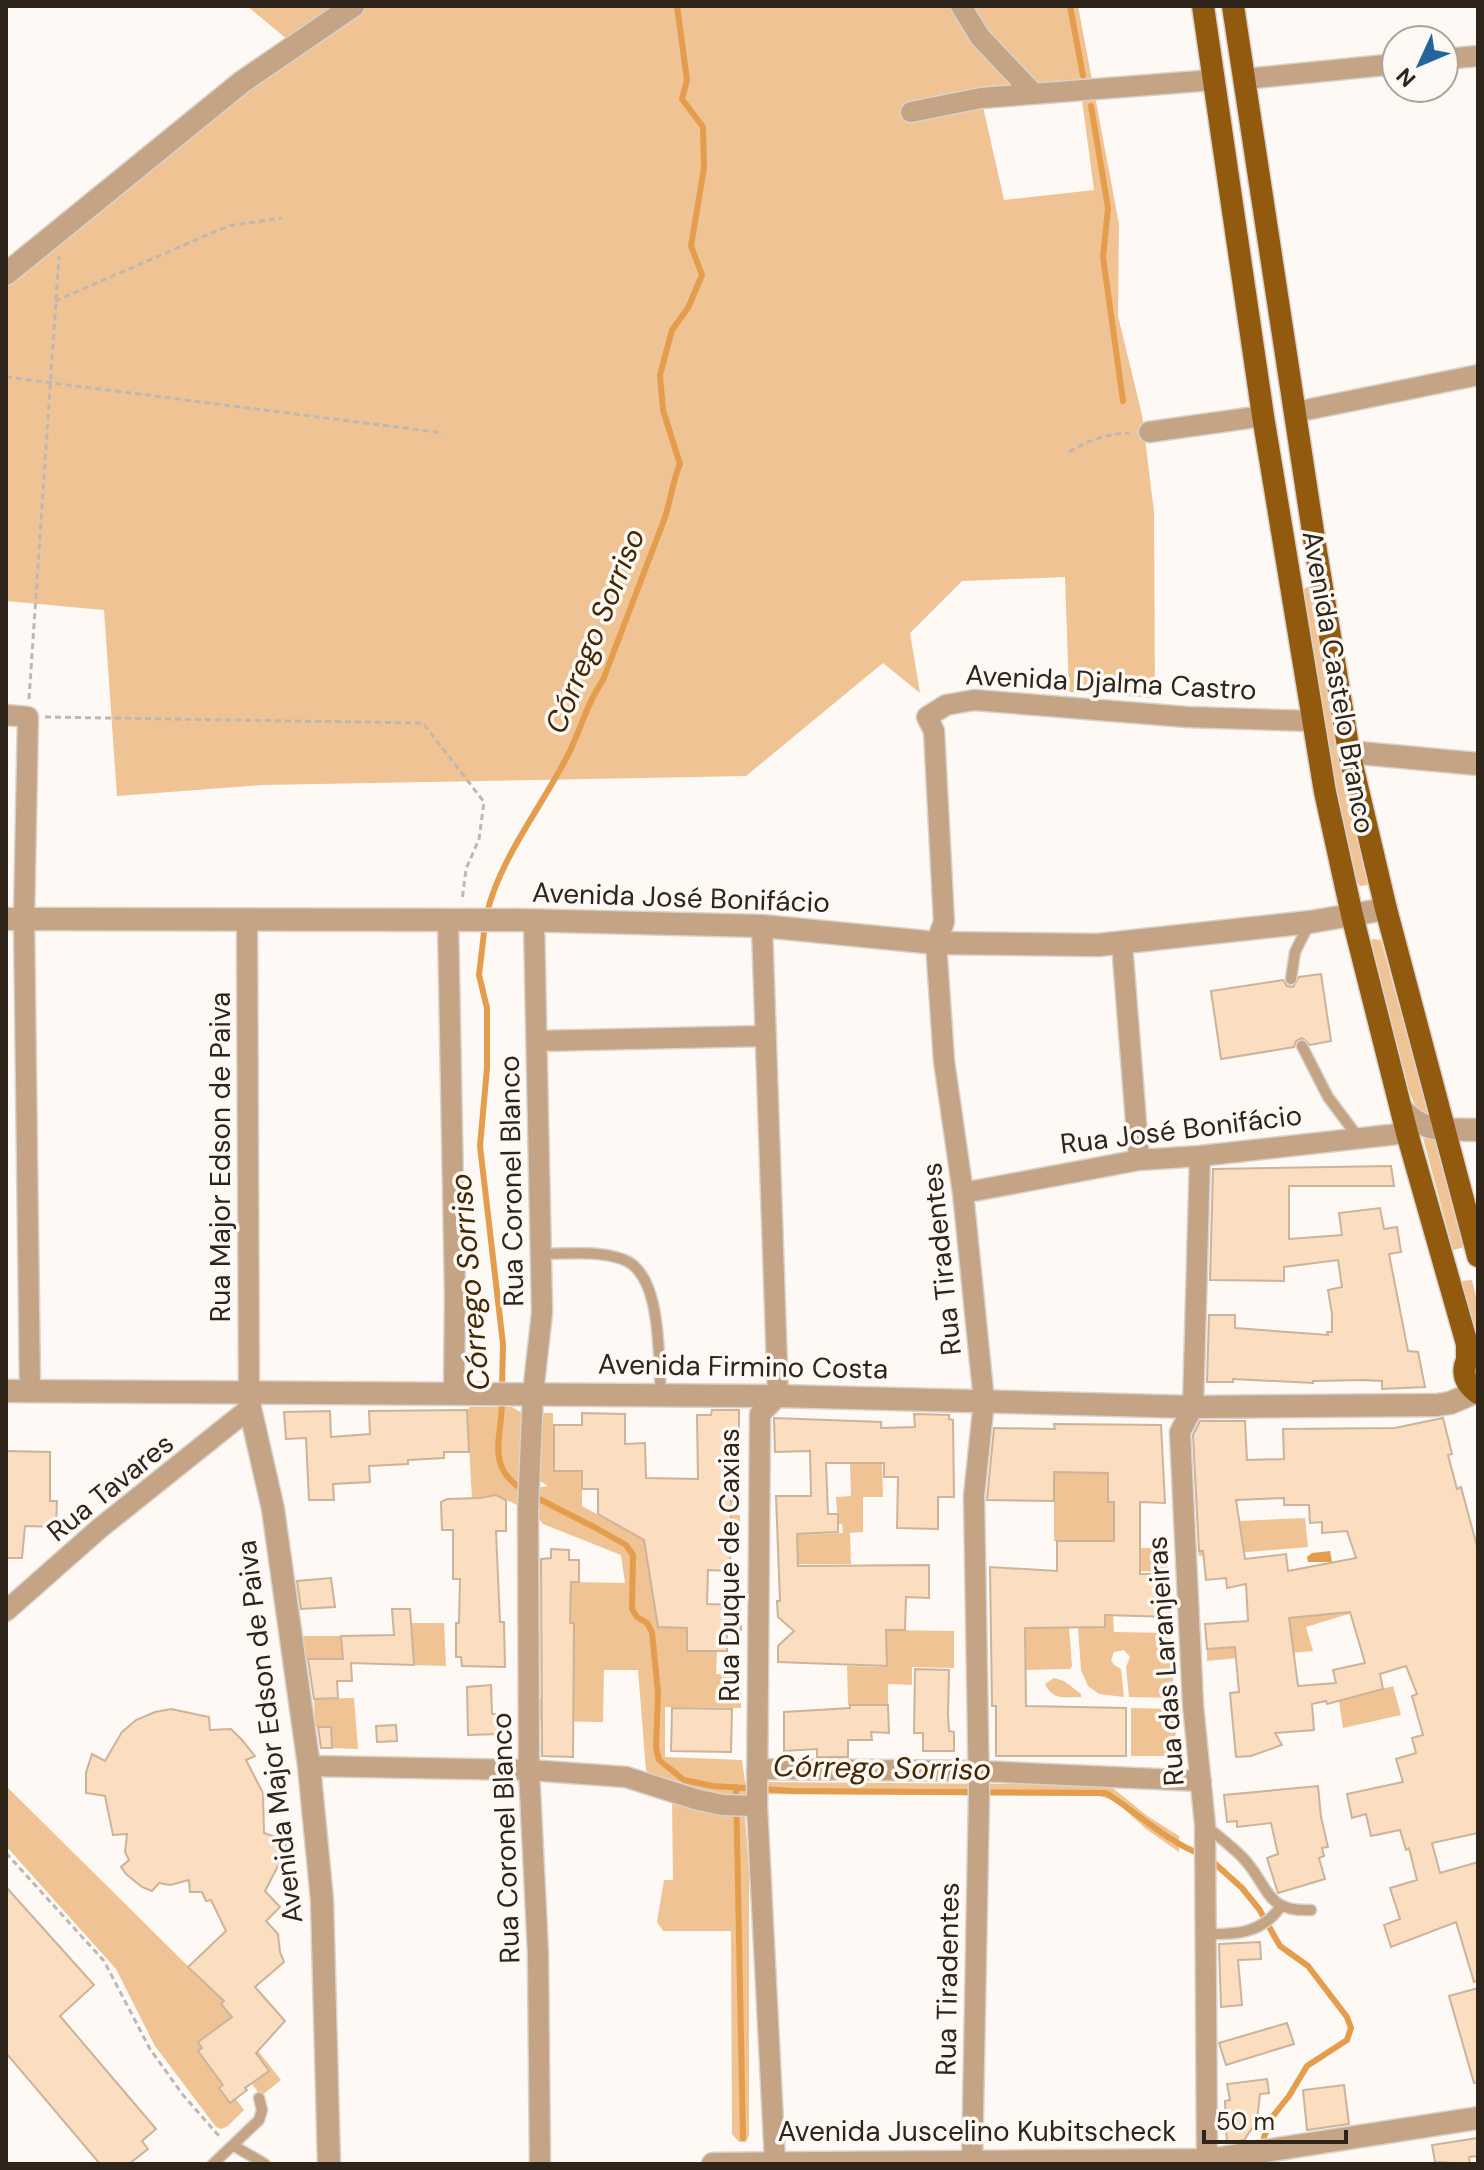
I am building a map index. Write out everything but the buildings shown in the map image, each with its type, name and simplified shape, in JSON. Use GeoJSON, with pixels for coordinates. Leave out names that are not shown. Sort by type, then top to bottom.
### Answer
{"type":"FeatureCollection","features":[{"type":"Feature","properties":{"kind":"main road","name":"Avenida Castelo Branco"},"geometry":{"type":"LineString","coordinates":[[1203,6],[1263,416],[1325,792],[1352,915],[1407,1133],[1467,1344],[1473,1353],[1464,1366],[1464,1376],[1477,1396]]}},
{"type":"Feature","properties":{"kind":"main road","name":"Avenida Castelo Branco"},"geometry":{"type":"LineString","coordinates":[[1233,6],[1349,752],[1386,909],[1478,1256]]}},
{"type":"Feature","properties":{"kind":"main road"},"geometry":{"type":"LineString","coordinates":[[1284,547],[1315,545]]}},
{"type":"Feature","properties":{"kind":"street"},"geometry":{"type":"LineString","coordinates":[[6,274],[242,82],[353,6]]}},
{"type":"Feature","properties":{"kind":"street"},"geometry":{"type":"LineString","coordinates":[[961,6],[980,37],[1034,94]]}},
{"type":"Feature","properties":{"kind":"street"},"geometry":{"type":"LineString","coordinates":[[1244,79],[1380,66]]}},
{"type":"Feature","properties":{"kind":"street"},"geometry":{"type":"LineString","coordinates":[[911,112],[981,98],[1213,80]]}},
{"type":"Feature","properties":{"kind":"street"},"geometry":{"type":"LineString","coordinates":[[1296,412],[1478,375]]}},
{"type":"Feature","properties":{"kind":"street"},"geometry":{"type":"LineString","coordinates":[[1149,432],[1263,416]]}},
{"type":"Feature","properties":{"kind":"street","name":"Avenida Djalma Castro"},"geometry":{"type":"LineString","coordinates":[[934,731],[927,717],[946,705],[974,700],[1173,716],[1313,721]]}},
{"type":"Feature","properties":{"kind":"street"},"geometry":{"type":"LineString","coordinates":[[6,715],[28,717],[15,919],[30,1391]]}},
{"type":"Feature","properties":{"kind":"street","name":"Rua Tiradentes"},"geometry":{"type":"LineString","coordinates":[[934,731],[944,922],[936,943],[944,1061],[963,1193],[984,1401],[974,1496],[979,1783],[972,2162]]}},
{"type":"Feature","properties":{"kind":"street"},"geometry":{"type":"LineString","coordinates":[[1349,752],[1478,764]]}},
{"type":"Feature","properties":{"kind":"street","name":"Avenida José Bonifácio"},"geometry":{"type":"LineString","coordinates":[[15,919],[525,921],[762,926],[936,943],[1122,944],[1310,922],[1386,909]]}},
{"type":"Feature","properties":{"kind":"street","name":"Rua Coronel Blanco"},"geometry":{"type":"LineString","coordinates":[[454,1392],[459,921]]}},
{"type":"Feature","properties":{"kind":"street","name":"Rua Coronel Blanco"},"geometry":{"type":"LineString","coordinates":[[525,921],[537,1041],[542,1313],[527,1393],[530,1488],[529,1770],[538,1953],[540,2164]]}},
{"type":"Feature","properties":{"kind":"street","name":"Rua Major Edson de Paiva"},"geometry":{"type":"LineString","coordinates":[[247,922],[250,1400]]}},
{"type":"Feature","properties":{"kind":"street"},"geometry":{"type":"LineString","coordinates":[[762,926],[778,1396]]}},
{"type":"Feature","properties":{"kind":"street"},"geometry":{"type":"LineString","coordinates":[[1122,944],[1139,1160]]}},
{"type":"Feature","properties":{"kind":"street"},"geometry":{"type":"LineString","coordinates":[[537,1041],[766,1036]]}},
{"type":"Feature","properties":{"kind":"street"},"geometry":{"type":"LineString","coordinates":[[1401,1108],[1412,1121],[1428,1128],[1478,1130]]}},
{"type":"Feature","properties":{"kind":"street","name":"Rua José Bonifácio"},"geometry":{"type":"LineString","coordinates":[[963,1193],[1139,1160],[1407,1133]]}},
{"type":"Feature","properties":{"kind":"street","name":"Rua das Laranjeiras"},"geometry":{"type":"LineString","coordinates":[[1200,1156],[1193,1407],[1180,1432],[1193,1705],[1205,1825],[1207,2162]]}},
{"type":"Feature","properties":{"kind":"street","name":"Avenida Firmino Costa"},"geometry":{"type":"LineString","coordinates":[[6,1391],[250,1400],[478,1392],[1193,1407],[1437,1405],[1477,1396]]}},
{"type":"Feature","properties":{"kind":"street","name":"Rua Duque de Caxias"},"geometry":{"type":"LineString","coordinates":[[775,2163],[757,1788],[760,1414],[778,1396]]}},
{"type":"Feature","properties":{"kind":"street","name":"Rua Tavares"},"geometry":{"type":"LineString","coordinates":[[6,1611],[250,1400]]}},
{"type":"Feature","properties":{"kind":"street","name":"Avenida Major Edson de Paiva"},"geometry":{"type":"LineString","coordinates":[[250,1400],[273,1509],[309,1766],[322,1900],[329,2164]]}},
{"type":"Feature","properties":{"kind":"street"},"geometry":{"type":"LineString","coordinates":[[309,1766],[529,1770],[626,1777],[722,1805],[757,1788],[1201,1781]]}},
{"type":"Feature","properties":{"kind":"street","name":"Avenida Juscelino Kubitscheck"},"geometry":{"type":"LineString","coordinates":[[713,2164],[1207,2162],[1478,2118]]}},
{"type":"Feature","properties":{"kind":"lane"},"geometry":{"type":"LineString","coordinates":[[1291,979],[1295,952],[1310,922]]}},
{"type":"Feature","properties":{"kind":"lane"},"geometry":{"type":"LineString","coordinates":[[1302,1046],[1328,1097],[1358,1137]]}},
{"type":"Feature","properties":{"kind":"lane"},"geometry":{"type":"LineString","coordinates":[[541,1254],[607,1254],[626,1260],[637,1268],[653,1300],[661,1395]]}},
{"type":"Feature","properties":{"kind":"lane"},"geometry":{"type":"LineString","coordinates":[[1205,1825],[1244,1859],[1273,1900],[1287,1910],[1311,1910]]}},
{"type":"Feature","properties":{"kind":"lane"},"geometry":{"type":"LineString","coordinates":[[1205,1934],[1227,1935],[1251,1931],[1273,1919],[1281,1906]]}},
{"type":"Feature","properties":{"kind":"lane"},"geometry":{"type":"LineString","coordinates":[[213,2164],[259,2120],[262,2110],[259,2098]]}},
{"type":"Feature","properties":{"kind":"lane"},"geometry":{"type":"LineString","coordinates":[[234,2146],[265,2164]]}},
{"type":"Feature","properties":{"kind":"path"},"geometry":{"type":"LineString","coordinates":[[55,301],[228,226],[282,218]]}},
{"type":"Feature","properties":{"kind":"path"},"geometry":{"type":"LineString","coordinates":[[61,228],[28,717],[423,723],[484,802],[479,839],[466,869],[459,921]]}},
{"type":"Feature","properties":{"kind":"path"},"geometry":{"type":"LineString","coordinates":[[6,377],[443,433]]}},
{"type":"Feature","properties":{"kind":"path"},"geometry":{"type":"LineString","coordinates":[[1069,452],[1111,434],[1149,432]]}},
{"type":"Feature","properties":{"kind":"path"},"geometry":{"type":"LineString","coordinates":[[6,1853],[104,1961],[150,2049],[215,2133],[234,2146]]}},
{"type":"Feature","properties":{"kind":"shaded area"},"geometry":{"type":"Polygon","coordinates":[[[247,6],[1078,6],[1119,224],[1118,316],[1142,415],[1154,512],[1155,698],[1069,692],[1065,577],[962,581],[910,633],[920,693],[883,663],[746,776],[262,785],[117,796],[104,610],[6,601],[6,273],[294,45],[247,6]],[[1081,92],[981,98],[1004,200],[1094,190],[1081,92]]]}},
{"type":"Feature","properties":{"kind":"shaded area"},"geometry":{"type":"Polygon","coordinates":[[[1307,587],[1311,588],[1368,885],[1360,886],[1355,880],[1326,739],[1301,592],[1307,587]]]}},
{"type":"Feature","properties":{"kind":"shaded area"},"geometry":{"type":"Polygon","coordinates":[[[1381,940],[1429,1116],[1417,1110],[1409,1091],[1371,941],[1381,940]]]}},
{"type":"Feature","properties":{"kind":"shaded area"},"geometry":{"type":"Polygon","coordinates":[[[1423,1138],[1438,1140],[1465,1247],[1453,1250],[1423,1138]]]}},
{"type":"Feature","properties":{"kind":"shaded area"},"geometry":{"type":"Polygon","coordinates":[[[1472,1280],[1478,1305],[1478,1338],[1461,1281],[1472,1280]]]}},
{"type":"Feature","properties":{"kind":"shaded area"},"geometry":{"type":"Polygon","coordinates":[[[470,1407],[512,1407],[522,1413],[522,1470],[535,1488],[548,1486],[540,1481],[539,1413],[553,1413],[554,1471],[582,1471],[582,1506],[644,1540],[658,1626],[688,1628],[717,1651],[716,1674],[741,1674],[741,1708],[665,1707],[665,1757],[742,1760],[745,1782],[1034,1784],[1097,1781],[1114,1789],[1179,1836],[1179,1852],[1146,1829],[1115,1801],[1099,1796],[745,1794],[734,1800],[652,1777],[646,1770],[638,1670],[604,1670],[603,1722],[538,1721],[538,1698],[574,1699],[571,1582],[625,1583],[621,1555],[543,1524],[535,1514],[496,1495],[472,1499],[467,1410],[470,1407]]]}},
{"type":"Feature","properties":{"kind":"shaded area"},"geometry":{"type":"Polygon","coordinates":[[[850,1463],[882,1463],[883,1497],[863,1497],[863,1532],[850,1533],[851,1564],[798,1564],[797,1535],[843,1533],[842,1524],[838,1524],[836,1497],[851,1496],[850,1463]]]}},
{"type":"Feature","properties":{"kind":"shaded area"},"geometry":{"type":"Polygon","coordinates":[[[1054,1472],[1108,1472],[1108,1502],[1114,1502],[1114,1541],[1054,1541],[1054,1472]]]}},
{"type":"Feature","properties":{"kind":"shaded area"},"geometry":{"type":"Polygon","coordinates":[[[718,1514],[740,1515],[740,1543],[731,1542],[731,1522],[717,1522],[718,1514]]]}},
{"type":"Feature","properties":{"kind":"shaded area"},"geometry":{"type":"Polygon","coordinates":[[[1305,1518],[1308,1547],[1199,1556],[1198,1551],[1243,1547],[1240,1521],[1305,1518]]]}},
{"type":"Feature","properties":{"kind":"shaded area"},"geometry":{"type":"Polygon","coordinates":[[[1140,1548],[1167,1548],[1168,1572],[1140,1571],[1140,1548]]]}},
{"type":"Feature","properties":{"kind":"shaded area"},"geometry":{"type":"Polygon","coordinates":[[[1330,1551],[1332,1562],[1308,1562],[1307,1557],[1312,1553],[1330,1551]]]}},
{"type":"Feature","properties":{"kind":"shaded area"},"geometry":{"type":"Polygon","coordinates":[[[1103,1570],[1111,1571],[1114,1632],[1171,1633],[1174,1698],[1129,1697],[1126,1667],[1130,1657],[1124,1650],[1114,1652],[1111,1660],[1121,1669],[1124,1697],[1099,1694],[1088,1686],[1081,1670],[1078,1627],[1103,1570]]]}},
{"type":"Feature","properties":{"kind":"shaded area"},"geometry":{"type":"Polygon","coordinates":[[[1355,1612],[1306,1627],[1313,1651],[1207,1661],[1207,1649],[1270,1644],[1269,1620],[1355,1612]]]}},
{"type":"Feature","properties":{"kind":"shaded area"},"geometry":{"type":"Polygon","coordinates":[[[411,1623],[444,1623],[446,1666],[414,1665],[411,1623]]]}},
{"type":"Feature","properties":{"kind":"shaded area"},"geometry":{"type":"Polygon","coordinates":[[[1069,1627],[1070,1669],[1026,1670],[1025,1628],[1069,1627]]]}},
{"type":"Feature","properties":{"kind":"shaded area"},"geometry":{"type":"Polygon","coordinates":[[[886,1630],[954,1631],[954,1668],[912,1667],[912,1685],[888,1684],[888,1705],[848,1705],[847,1666],[887,1667],[886,1630]]]}},
{"type":"Feature","properties":{"kind":"shaded area"},"geometry":{"type":"Polygon","coordinates":[[[294,1636],[341,1636],[343,1659],[298,1659],[294,1636]]]}},
{"type":"Feature","properties":{"kind":"shaded area"},"geometry":{"type":"Polygon","coordinates":[[[1054,1678],[1064,1681],[1081,1697],[1060,1697],[1052,1693],[1045,1684],[1054,1678]]]}},
{"type":"Feature","properties":{"kind":"shaded area"},"geometry":{"type":"Polygon","coordinates":[[[1393,1686],[1401,1715],[1343,1728],[1339,1701],[1393,1686]]]}},
{"type":"Feature","properties":{"kind":"shaded area"},"geometry":{"type":"Polygon","coordinates":[[[354,1698],[358,1749],[332,1748],[331,1727],[315,1727],[314,1699],[354,1698]]]}},
{"type":"Feature","properties":{"kind":"shaded area"},"geometry":{"type":"Polygon","coordinates":[[[1131,1708],[1174,1709],[1177,1756],[1131,1756],[1131,1708]]]}},
{"type":"Feature","properties":{"kind":"shaded area"},"geometry":{"type":"Polygon","coordinates":[[[6,1786],[204,1982],[248,1977],[221,2004],[281,2080],[261,2096],[251,2083],[231,2018],[198,2041],[202,2048],[198,2052],[223,2085],[219,2088],[230,2103],[236,2099],[244,2110],[228,2126],[221,2129],[216,2127],[155,2046],[116,1969],[6,1846],[6,1786]]]}},
{"type":"Feature","properties":{"kind":"shaded area"},"geometry":{"type":"Polygon","coordinates":[[[672,1798],[744,1812],[749,1869],[749,2135],[746,2142],[739,2142],[732,2134],[731,1931],[663,1931],[657,1922],[664,1880],[673,1880],[672,1798]]]}},
{"type":"Feature","properties":{"kind":"waterway","name":"Córrego Sorriso"},"geometry":{"type":"LineString","coordinates":[[487,913],[502,872],[559,773],[603,680],[664,520],[680,464],[663,410],[660,375],[672,330],[688,308],[702,275],[691,246],[704,168],[703,127],[682,99],[687,80],[677,6]]}},
{"type":"Feature","properties":{"kind":"waterway"},"geometry":{"type":"LineString","coordinates":[[1070,6],[1083,76]]}},
{"type":"Feature","properties":{"kind":"waterway"},"geometry":{"type":"LineString","coordinates":[[1091,106],[1108,208],[1103,257],[1123,401]]}},
{"type":"Feature","properties":{"kind":"waterway","name":"Córrego Sorriso"},"geometry":{"type":"LineString","coordinates":[[485,924],[479,975],[487,1008],[487,1068],[480,1146],[503,1344],[502,1389]]}},
{"type":"Feature","properties":{"kind":"waterway","name":"Córrego Sorriso"},"geometry":{"type":"LineString","coordinates":[[502,1401],[500,1461],[511,1481],[523,1490]]}},
{"type":"Feature","properties":{"kind":"waterway","name":"Córrego Sorriso"},"geometry":{"type":"LineString","coordinates":[[533,1496],[626,1545],[633,1555],[632,1609],[652,1632],[658,1693],[656,1748],[659,1760],[684,1780],[713,1786],[792,1791],[1106,1793],[1164,1835],[1202,1855]]}},
{"type":"Feature","properties":{"kind":"waterway"},"geometry":{"type":"LineString","coordinates":[[736,1787],[743,2138]]}},
{"type":"Feature","properties":{"kind":"waterway","name":"Córrego Sorriso"},"geometry":{"type":"LineString","coordinates":[[1211,1860],[1242,1888],[1259,1909],[1280,1946],[1308,1966],[1347,2017],[1351,2028],[1347,2040],[1307,2066],[1273,2116],[1264,2137],[1265,2164]]}}]}
